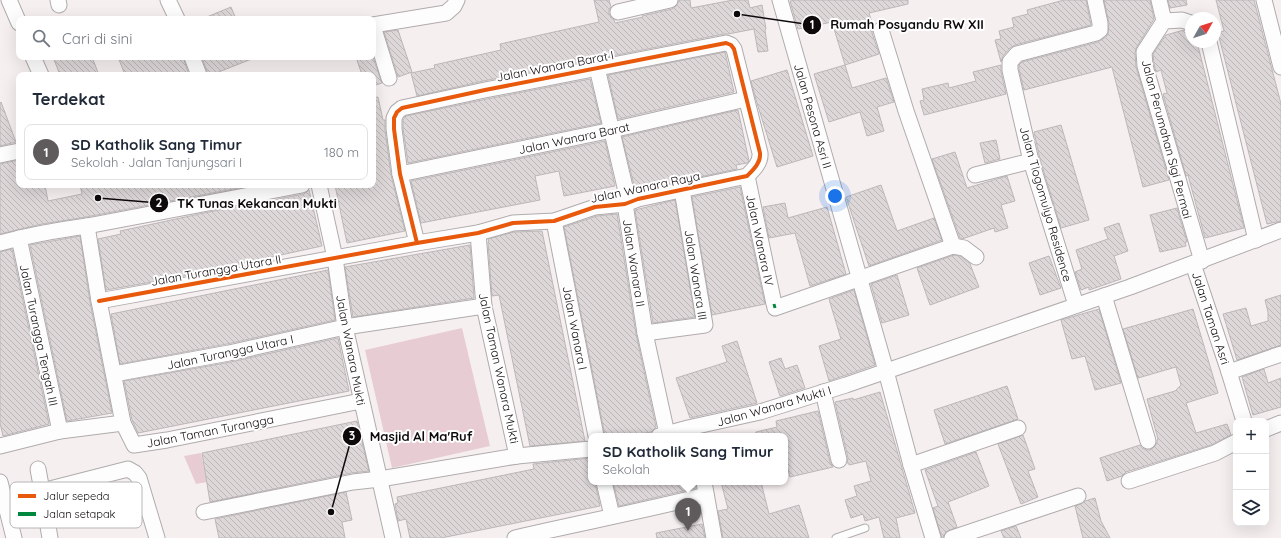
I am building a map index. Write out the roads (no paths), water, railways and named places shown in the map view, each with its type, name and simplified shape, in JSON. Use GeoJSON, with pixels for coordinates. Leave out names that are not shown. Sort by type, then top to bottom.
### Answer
{"type":"FeatureCollection","features":[{"type":"Feature","properties":{"kind":"street"},"geometry":{"type":"LineString","coordinates":[[10,0],[16,16]]}},
{"type":"Feature","properties":{"kind":"street"},"geometry":{"type":"LineString","coordinates":[[168,0],[176,16]]}},
{"type":"Feature","properties":{"kind":"street"},"geometry":{"type":"LineString","coordinates":[[376,25],[446,13],[454,6],[457,0]]}},
{"type":"Feature","properties":{"kind":"street"},"geometry":{"type":"LineString","coordinates":[[618,12],[670,0]]}},
{"type":"Feature","properties":{"kind":"street","name":"Jalan Pesona Asri II"},"geometry":{"type":"LineString","coordinates":[[780,0],[933,538]]}},
{"type":"Feature","properties":{"kind":"street","name":"Jalan Tlogomulyo Residence"},"geometry":{"type":"LineString","coordinates":[[1076,305],[1031,161],[1010,70],[1010,62],[1017,54],[1096,33],[1100,30],[1100,23],[1095,0]]}},
{"type":"Feature","properties":{"kind":"street"},"geometry":{"type":"LineString","coordinates":[[1159,0],[1164,21],[1185,21]]}},
{"type":"Feature","properties":{"kind":"street"},"geometry":{"type":"LineString","coordinates":[[1264,0],[1281,64]]}},
{"type":"Feature","properties":{"kind":"street","name":"Jalan Perumahan Sigi Permai"},"geometry":{"type":"LineString","coordinates":[[1164,21],[1144,52],[1145,66],[1197,262]]}},
{"type":"Feature","properties":{"kind":"street"},"geometry":{"type":"LineString","coordinates":[[881,30],[906,111],[953,246]]}},
{"type":"Feature","properties":{"kind":"street"},"geometry":{"type":"LineString","coordinates":[[376,35],[389,78]]}},
{"type":"Feature","properties":{"kind":"street","name":"Jalan Wanara Barat I"},"geometry":{"type":"LineString","coordinates":[[400,174],[394,129],[394,118],[397,112],[402,108],[485,90],[726,43],[731,45],[734,49],[746,99]]}},
{"type":"Feature","properties":{"kind":"street"},"geometry":{"type":"LineString","coordinates":[[1211,48],[1256,240]]}},
{"type":"Feature","properties":{"kind":"street"},"geometry":{"type":"LineString","coordinates":[[34,60],[40,72]]}},
{"type":"Feature","properties":{"kind":"street"},"geometry":{"type":"LineString","coordinates":[[193,60],[197,72]]}},
{"type":"Feature","properties":{"kind":"street","name":"Jalan Wanara II"},"geometry":{"type":"LineString","coordinates":[[597,68],[625,188],[625,204],[645,334],[663,433]]}},
{"type":"Feature","properties":{"kind":"street"},"geometry":{"type":"LineString","coordinates":[[746,99],[761,157],[755,169],[747,176]]}},
{"type":"Feature","properties":{"kind":"street","name":"Jalan Wanara Barat"},"geometry":{"type":"LineString","coordinates":[[400,174],[612,130],[746,99]]}},
{"type":"Feature","properties":{"kind":"street"},"geometry":{"type":"LineString","coordinates":[[0,155],[16,152]]}},
{"type":"Feature","properties":{"kind":"street"},"geometry":{"type":"LineString","coordinates":[[974,175],[1031,161]]}},
{"type":"Feature","properties":{"kind":"street"},"geometry":{"type":"LineString","coordinates":[[400,174],[417,243]]}},
{"type":"Feature","properties":{"kind":"street","name":"Jalan Wanara IV"},"geometry":{"type":"LineString","coordinates":[[747,176],[774,306],[860,279]]}},
{"type":"Feature","properties":{"kind":"street","name":"Jalan Wanara Raya"},"geometry":{"type":"LineString","coordinates":[[335,258],[478,233],[513,223],[554,221],[596,207],[625,204],[638,198],[747,176]]}},
{"type":"Feature","properties":{"kind":"street"},"geometry":{"type":"LineString","coordinates":[[0,243],[19,238],[286,188]]}},
{"type":"Feature","properties":{"kind":"street","name":"Jalan Wanara Mukti"},"geometry":{"type":"LineString","coordinates":[[320,188],[335,258],[345,327],[393,538]]}},
{"type":"Feature","properties":{"kind":"street","name":"Jalan Wanara III"},"geometry":{"type":"LineString","coordinates":[[645,334],[705,325],[682,190]]}},
{"type":"Feature","properties":{"kind":"street","name":"Jalan Wanara I"},"geometry":{"type":"LineString","coordinates":[[554,221],[595,433]]}},
{"type":"Feature","properties":{"kind":"street"},"geometry":{"type":"LineString","coordinates":[[0,446],[60,431],[123,423],[99,301],[87,226]]}},
{"type":"Feature","properties":{"kind":"street","name":"Jalan Wanara Mukti I"},"geometry":{"type":"LineString","coordinates":[[670,433],[688,428],[694,432],[823,392],[1104,296],[1281,230]]}},
{"type":"Feature","properties":{"kind":"street","name":"Jalan Taman Wanara Mukti"},"geometry":{"type":"LineString","coordinates":[[478,233],[484,306],[517,456]]}},
{"type":"Feature","properties":{"kind":"street","name":"Jalan Turangga Tengah III"},"geometry":{"type":"LineString","coordinates":[[19,238],[60,431]]}},
{"type":"Feature","properties":{"kind":"street"},"geometry":{"type":"LineString","coordinates":[[860,279],[953,246],[964,248],[976,257]]}},
{"type":"Feature","properties":{"kind":"street","name":"Jalan Turangga Utara II"},"geometry":{"type":"LineString","coordinates":[[99,301],[335,258]]}},
{"type":"Feature","properties":{"kind":"street","name":"Jalan Taman Asri"},"geometry":{"type":"LineString","coordinates":[[1197,262],[1228,372],[1243,418]]}},
{"type":"Feature","properties":{"kind":"street"},"geometry":{"type":"LineString","coordinates":[[1104,296],[1148,441]]}},
{"type":"Feature","properties":{"kind":"street","name":"Jalan Turangga Utara I"},"geometry":{"type":"LineString","coordinates":[[114,374],[229,353],[345,327],[484,306]]}},
{"type":"Feature","properties":{"kind":"street","name":"Jalan Taman Asri"},"geometry":{"type":"LineString","coordinates":[[1228,372],[1281,354]]}},
{"type":"Feature","properties":{"kind":"street"},"geometry":{"type":"LineString","coordinates":[[823,392],[839,460]]}},
{"type":"Feature","properties":{"kind":"street","name":"Jalan Taman Turangga"},"geometry":{"type":"LineString","coordinates":[[123,423],[134,444],[166,440],[361,401]]}},
{"type":"Feature","properties":{"kind":"street"},"geometry":{"type":"LineString","coordinates":[[1269,428],[1281,423]]}},
{"type":"Feature","properties":{"kind":"street"},"geometry":{"type":"LineString","coordinates":[[911,465],[1018,428]]}},
{"type":"Feature","properties":{"kind":"street"},"geometry":{"type":"LineString","coordinates":[[1129,481],[1215,453],[1233,444]]}},
{"type":"Feature","properties":{"kind":"street"},"geometry":{"type":"LineString","coordinates":[[204,512],[353,482],[380,479],[517,456],[588,449]]}},
{"type":"Feature","properties":{"kind":"street"},"geometry":{"type":"LineString","coordinates":[[38,469],[40,482]]}},
{"type":"Feature","properties":{"kind":"street"},"geometry":{"type":"LineString","coordinates":[[77,482],[128,469],[135,473],[140,482]]}},
{"type":"Feature","properties":{"kind":"street"},"geometry":{"type":"LineString","coordinates":[[0,482],[10,522]]}},
{"type":"Feature","properties":{"kind":"street"},"geometry":{"type":"LineString","coordinates":[[605,485],[612,516]]}},
{"type":"Feature","properties":{"kind":"street"},"geometry":{"type":"LineString","coordinates":[[142,488],[157,538]]}},
{"type":"Feature","properties":{"kind":"street"},"geometry":{"type":"LineString","coordinates":[[515,538],[650,509],[705,488],[714,538]]}},
{"type":"Feature","properties":{"kind":"street"},"geometry":{"type":"LineString","coordinates":[[952,538],[1078,496]]}},
{"type":"Feature","properties":{"kind":"street"},"geometry":{"type":"LineString","coordinates":[[12,528],[14,538]]}},
{"type":"Feature","properties":{"kind":"street"},"geometry":{"type":"LineString","coordinates":[[48,528],[50,538]]}},
{"type":"Feature","properties":{"kind":"lane"},"geometry":{"type":"LineString","coordinates":[[836,538],[865,528]]}},
{"type":"Feature","properties":{"kind":"place","name":"Rumah Posyandu RW XII"},"geometry":{"type":"Point","coordinates":[737,14]}},
{"type":"Feature","properties":{"kind":"place","name":"TK Tunas Kekancan Mukti"},"geometry":{"type":"Point","coordinates":[98,198]}},
{"type":"Feature","properties":{"kind":"place","name":"Masjid Al Ma'Ruf"},"geometry":{"type":"Point","coordinates":[331,512]}},
{"type":"Feature","properties":{"kind":"place","name":"SD Katholik Sang Timur"},"geometry":{"type":"Point","coordinates":[688,531]}}]}
